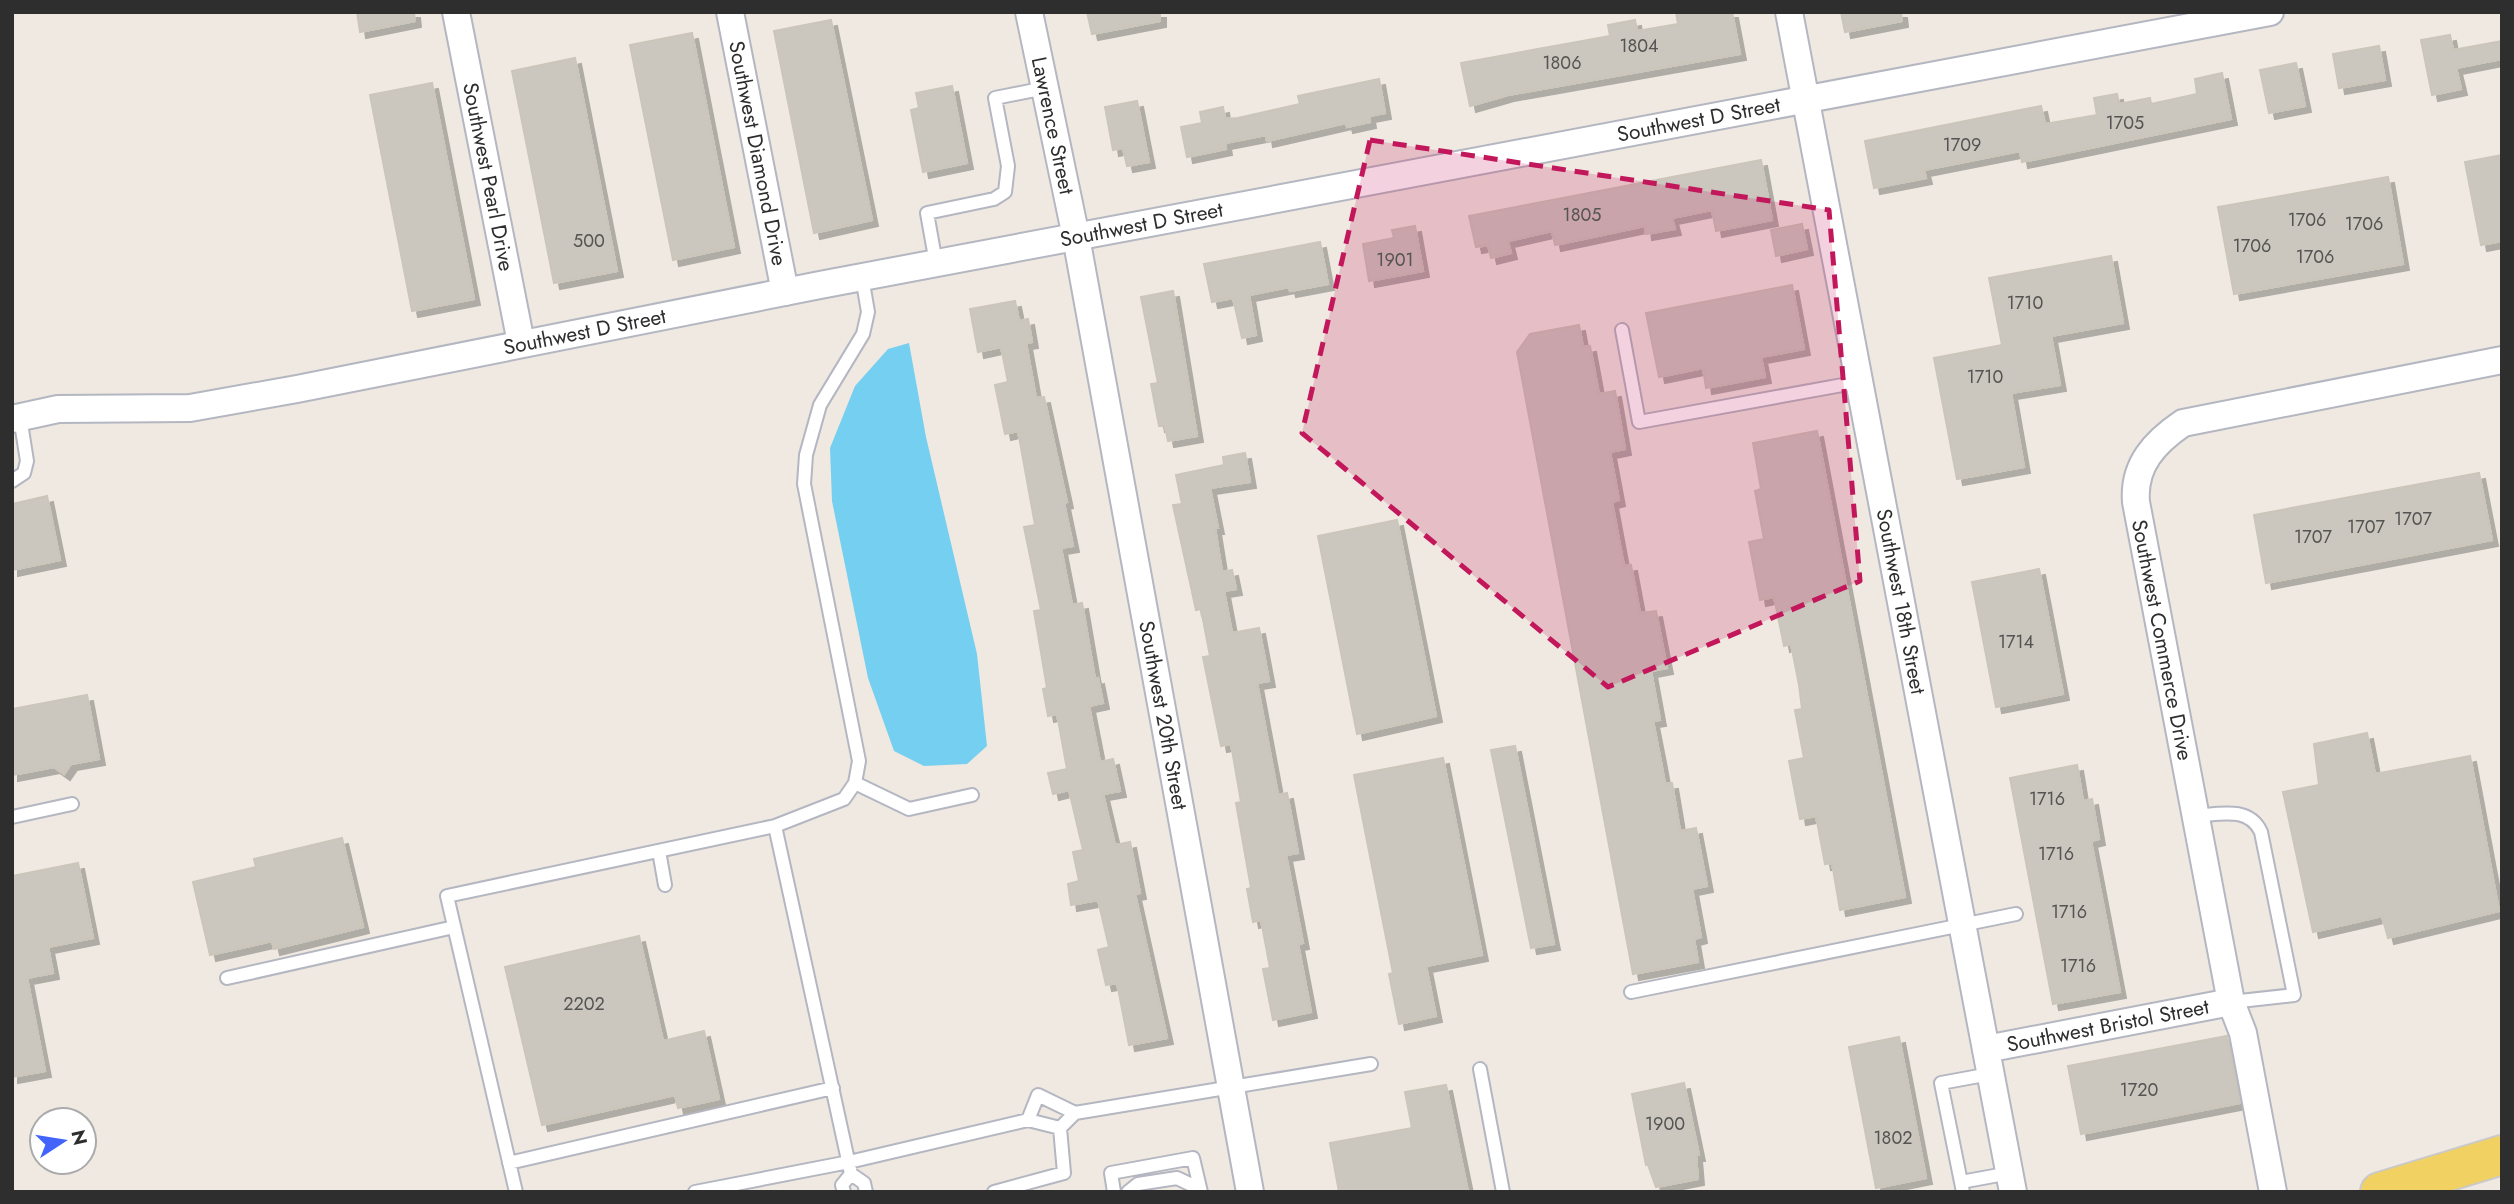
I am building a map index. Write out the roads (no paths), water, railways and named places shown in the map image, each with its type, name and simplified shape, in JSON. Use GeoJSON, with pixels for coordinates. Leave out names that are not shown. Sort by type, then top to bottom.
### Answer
{"type":"FeatureCollection","features":[{"type":"Feature","properties":{"kind":"main road"},"geometry":{"type":"LineString","coordinates":[[2382,1191],[2447,1178],[2502,1155]]}},
{"type":"Feature","properties":{"kind":"street","name":"Southwest Pearl Drive"},"geometry":{"type":"LineString","coordinates":[[456,12],[521,343]]}},
{"type":"Feature","properties":{"kind":"street","name":"Southwest Diamond Drive"},"geometry":{"type":"LineString","coordinates":[[730,12],[785,292]]}},
{"type":"Feature","properties":{"kind":"street","name":"Lawrence Street"},"geometry":{"type":"LineString","coordinates":[[1029,12],[1076,237]]}},
{"type":"Feature","properties":{"kind":"street","name":"Southwest 18th Street"},"geometry":{"type":"LineString","coordinates":[[1789,12],[2011,1182]]}},
{"type":"Feature","properties":{"kind":"street","name":"Southwest D Street"},"geometry":{"type":"LineString","coordinates":[[16,418],[58,409],[190,408],[862,277],[2270,12]]}},
{"type":"Feature","properties":{"kind":"street","name":"Southwest 20th Street"},"geometry":{"type":"LineString","coordinates":[[1076,237],[1250,1192]]}},
{"type":"Feature","properties":{"kind":"street","name":"Southwest Commerce Drive"},"geometry":{"type":"LineString","coordinates":[[2273,1192],[2243,1033],[2231,1002],[2195,816],[2136,502],[2136,480],[2141,464],[2161,439],[2183,423],[2195,419],[2502,360]]}},
{"type":"Feature","properties":{"kind":"street","name":"Southwest Bristol Street"},"geometry":{"type":"LineString","coordinates":[[1988,1061],[2231,1002]]}},
{"type":"Feature","properties":{"kind":"lane"},"geometry":{"type":"LineString","coordinates":[[936,263],[927,213],[994,199],[1005,192],[1008,166],[995,98],[1045,88]]}},
{"type":"Feature","properties":{"kind":"lane"},"geometry":{"type":"LineString","coordinates":[[516,1192],[447,896],[775,826],[844,799],[855,783],[859,761],[804,484],[806,455],[820,405],[863,334],[868,312],[862,277]]}},
{"type":"Feature","properties":{"kind":"lane"},"geometry":{"type":"LineString","coordinates":[[1622,330],[1639,422],[1859,382]]}},
{"type":"Feature","properties":{"kind":"lane"},"geometry":{"type":"LineString","coordinates":[[12,481],[24,474],[27,461],[16,418]]}},
{"type":"Feature","properties":{"kind":"lane"},"geometry":{"type":"LineString","coordinates":[[855,783],[909,809],[972,795]]}},
{"type":"Feature","properties":{"kind":"lane"},"geometry":{"type":"LineString","coordinates":[[12,817],[72,804]]}},
{"type":"Feature","properties":{"kind":"lane"},"geometry":{"type":"LineString","coordinates":[[2195,816],[2243,814],[2256,821],[2262,832],[2294,995],[2231,1002]]}},
{"type":"Feature","properties":{"kind":"lane"},"geometry":{"type":"LineString","coordinates":[[775,826],[850,1168],[864,1183],[866,1192]]}},
{"type":"Feature","properties":{"kind":"lane"},"geometry":{"type":"LineString","coordinates":[[659,851],[666,885]]}},
{"type":"Feature","properties":{"kind":"lane"},"geometry":{"type":"LineString","coordinates":[[1630,992],[1963,927],[2016,914]]}},
{"type":"Feature","properties":{"kind":"lane"},"geometry":{"type":"LineString","coordinates":[[227,978],[454,927]]}},
{"type":"Feature","properties":{"kind":"lane"},"geometry":{"type":"LineString","coordinates":[[1988,1061],[1941,1083],[1962,1187],[2011,1182]]}},
{"type":"Feature","properties":{"kind":"lane"},"geometry":{"type":"LineString","coordinates":[[1060,1128],[1075,1113],[1371,1064]]}},
{"type":"Feature","properties":{"kind":"lane"},"geometry":{"type":"LineString","coordinates":[[1480,1069],[1503,1192]]}},
{"type":"Feature","properties":{"kind":"lane"},"geometry":{"type":"LineString","coordinates":[[509,1163],[833,1087]]}},
{"type":"Feature","properties":{"kind":"lane"},"geometry":{"type":"LineString","coordinates":[[1028,1120],[1038,1095],[1075,1113]]}},
{"type":"Feature","properties":{"kind":"lane"},"geometry":{"type":"LineString","coordinates":[[695,1192],[850,1168],[1028,1120],[1060,1128]]}},
{"type":"Feature","properties":{"kind":"lane"},"geometry":{"type":"LineString","coordinates":[[994,1192],[1064,1173],[1060,1128]]}},
{"type":"Feature","properties":{"kind":"lane"},"geometry":{"type":"LineString","coordinates":[[1114,1192],[1111,1173],[1194,1158],[1201,1190]]}},
{"type":"Feature","properties":{"kind":"lane"},"geometry":{"type":"LineString","coordinates":[[844,1192],[842,1185],[850,1168]]}},
{"type":"Feature","properties":{"kind":"lane"},"geometry":{"type":"LineString","coordinates":[[1128,1192],[1138,1184],[1177,1178],[1201,1190]]}},
{"type":"Feature","properties":{"kind":"water"},"geometry":{"type":"Polygon","coordinates":[[[909,343],[926,437],[977,654],[987,746],[967,764],[924,766],[894,751],[868,678],[832,501],[830,448],[855,386],[888,349],[909,343]]]}}]}
